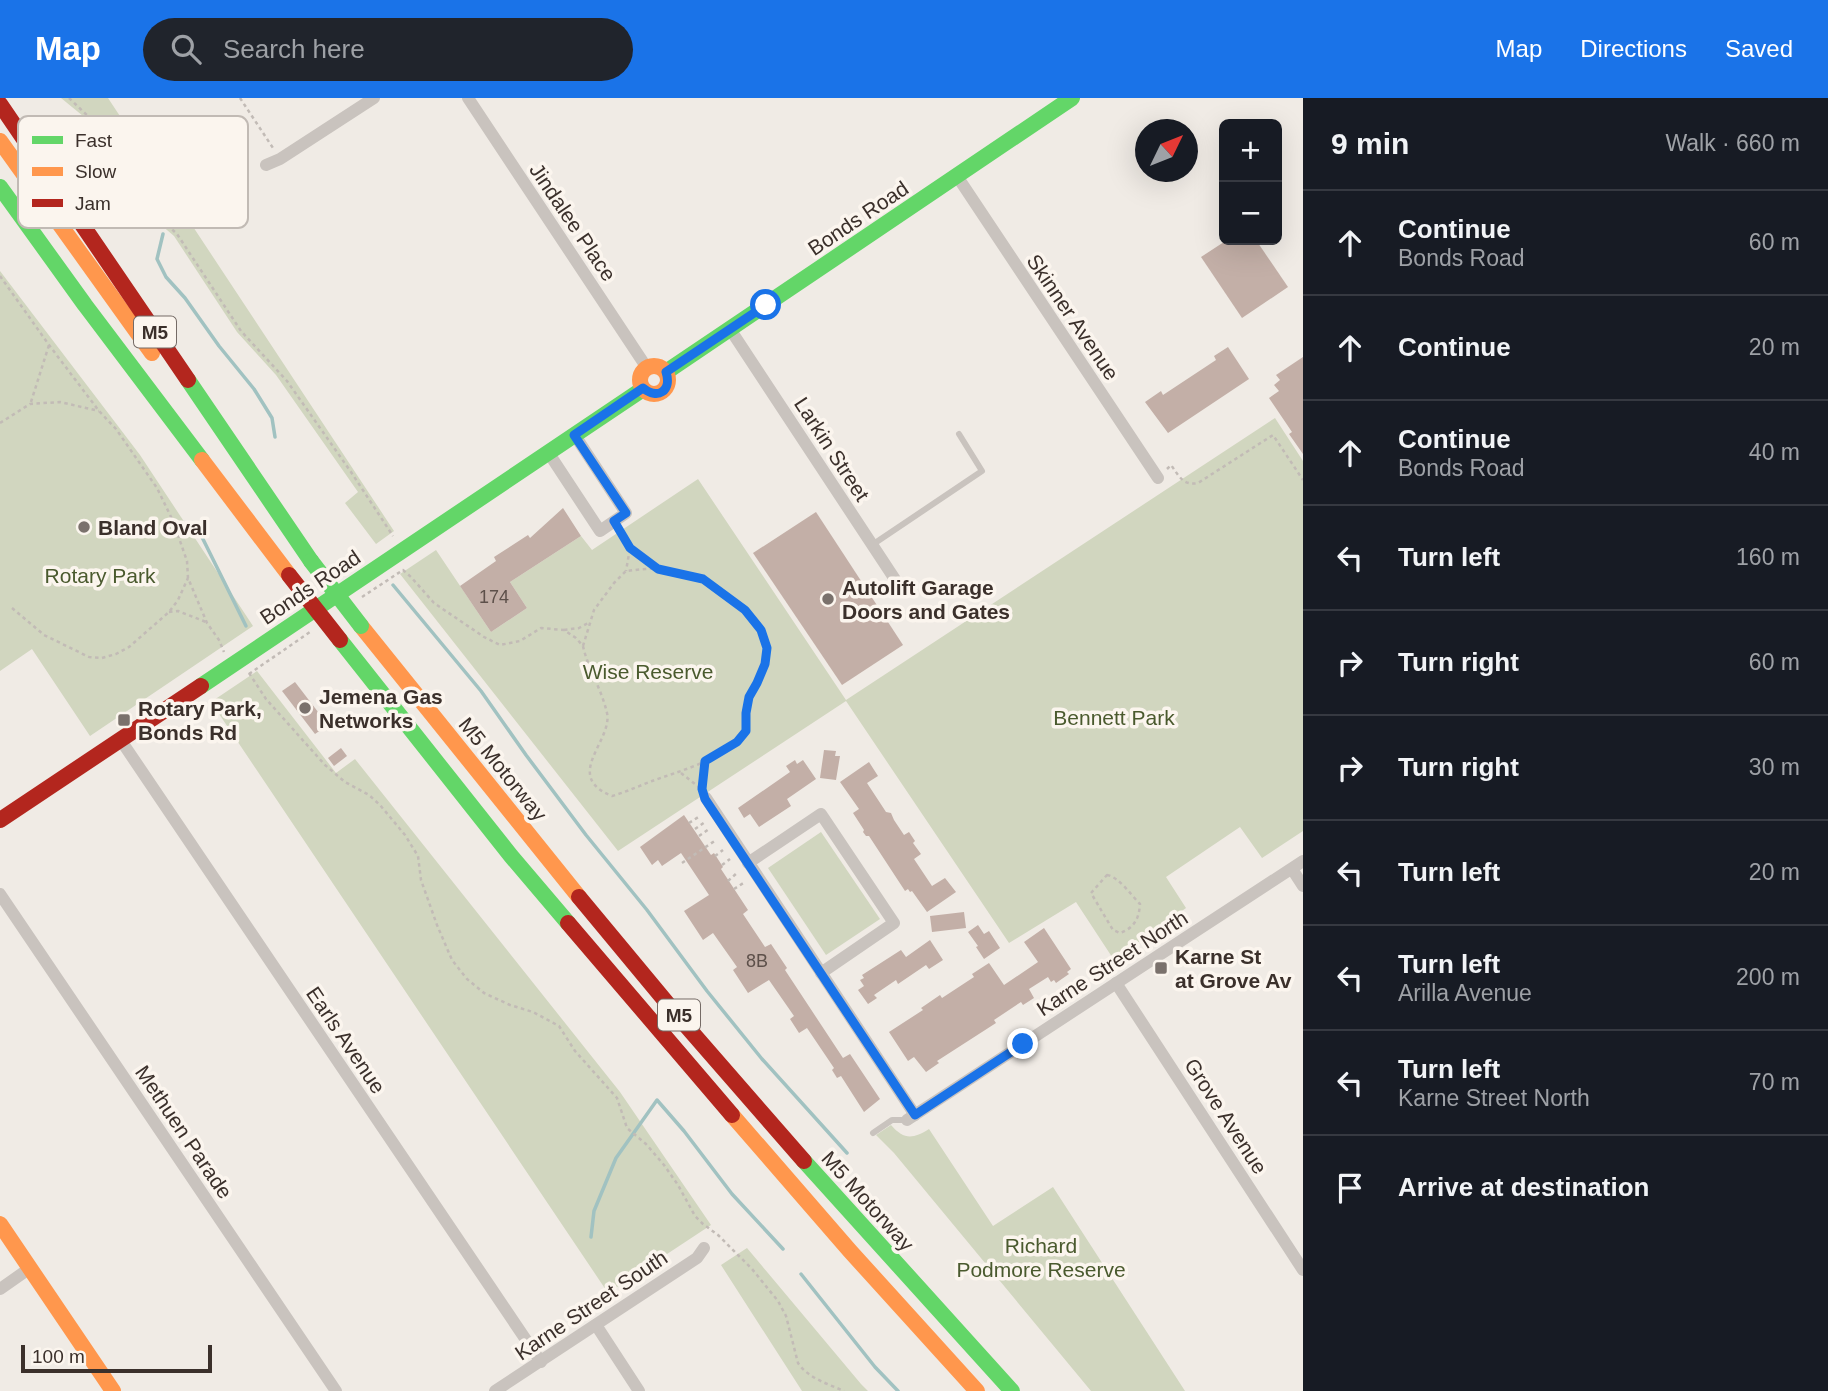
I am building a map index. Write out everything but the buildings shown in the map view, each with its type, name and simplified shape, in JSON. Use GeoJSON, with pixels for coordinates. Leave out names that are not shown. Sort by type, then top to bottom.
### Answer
{"type":"FeatureCollection","features":[{"type":"Feature","properties":{"kind":"main road","name":"Bonds Road"},"geometry":{"type":"LineString","coordinates":[[666,372],[1072,98]]}},
{"type":"Feature","properties":{"kind":"main road","name":"M5"},"geometry":{"type":"LineString","coordinates":[[0,104],[18,130]]}},
{"type":"Feature","properties":{"kind":"main road","name":"M5 Motorway"},"geometry":{"type":"LineString","coordinates":[[0,141],[18,166]]}},
{"type":"Feature","properties":{"kind":"main road","name":"M5"},"geometry":{"type":"LineString","coordinates":[[0,187],[18,212]]}},
{"type":"Feature","properties":{"kind":"main road","name":"M5"},"geometry":{"type":"LineString","coordinates":[[0,208],[85,305]]}},
{"type":"Feature","properties":{"kind":"main road","name":"M5"},"geometry":{"type":"LineString","coordinates":[[30,228],[289,575],[512,856],[850,1251],[977,1391]]}},
{"type":"Feature","properties":{"kind":"main road","name":"M5 Motorway"},"geometry":{"type":"LineString","coordinates":[[62,228],[120,310],[361,626],[568,883],[831,1192],[1012,1391]]}},
{"type":"Feature","properties":{"kind":"main road","name":"M5"},"geometry":{"type":"LineString","coordinates":[[84,228],[311,561]]}},
{"type":"Feature","properties":{"kind":"main road"},"geometry":{"type":"LineString","coordinates":[[660,367],[666,372],[668,382],[664,390],[651,394],[643,388],[640,380],[647,368],[660,367]]}},
{"type":"Feature","properties":{"kind":"main road","name":"Bonds Road"},"geometry":{"type":"LineString","coordinates":[[0,820],[643,388]]}},
{"type":"Feature","properties":{"kind":"main road"},"geometry":{"type":"LineString","coordinates":[[0,1224],[113,1391]]}},
{"type":"Feature","properties":{"kind":"street"},"geometry":{"type":"LineString","coordinates":[[266,165],[280,159],[374,98]]}},
{"type":"Feature","properties":{"kind":"street","name":"Jindalee Place"},"geometry":{"type":"LineString","coordinates":[[468,98],[647,368]]}},
{"type":"Feature","properties":{"kind":"street","name":"Skinner Avenue"},"geometry":{"type":"LineString","coordinates":[[957,176],[1158,478]]}},
{"type":"Feature","properties":{"kind":"street","name":"Larkin Street"},"geometry":{"type":"LineString","coordinates":[[730,329],[902,590]]}},
{"type":"Feature","properties":{"kind":"street"},"geometry":{"type":"LineString","coordinates":[[548,452],[600,531],[626,513],[574,435]]}},
{"type":"Feature","properties":{"kind":"street","name":"Earls Avenue"},"geometry":{"type":"LineString","coordinates":[[120,739],[541,1362]]}},
{"type":"Feature","properties":{"kind":"street"},"geometry":{"type":"LineString","coordinates":[[704,794],[743,868],[821,973],[911,1117]]}},
{"type":"Feature","properties":{"kind":"street"},"geometry":{"type":"LineString","coordinates":[[743,868],[821,814],[894,923],[821,973]]}},
{"type":"Feature","properties":{"kind":"street","name":"Karne Street North"},"geometry":{"type":"LineString","coordinates":[[911,1117],[1303,861]]}},
{"type":"Feature","properties":{"kind":"street"},"geometry":{"type":"LineString","coordinates":[[1292,869],[1303,886]]}},
{"type":"Feature","properties":{"kind":"street","name":"Methuen Parade"},"geometry":{"type":"LineString","coordinates":[[0,894],[336,1391]]}},
{"type":"Feature","properties":{"kind":"street","name":"Grove Avenue"},"geometry":{"type":"LineString","coordinates":[[1116,983],[1303,1270]]}},
{"type":"Feature","properties":{"kind":"street","name":"Karne Street South"},"geometry":{"type":"LineString","coordinates":[[495,1391],[697,1258],[704,1248]]}},
{"type":"Feature","properties":{"kind":"street"},"geometry":{"type":"LineString","coordinates":[[0,1289],[30,1268]]}},
{"type":"Feature","properties":{"kind":"street"},"geometry":{"type":"LineString","coordinates":[[596,1325],[639,1391]]}},
{"type":"Feature","properties":{"kind":"lane"},"geometry":{"type":"LineString","coordinates":[[872,545],[982,471],[959,434]]}},
{"type":"Feature","properties":{"kind":"lane"},"geometry":{"type":"LineString","coordinates":[[873,1133],[892,1120],[911,1117]]}},
{"type":"Feature","properties":{"kind":"path"},"geometry":{"type":"LineString","coordinates":[[69,98],[89,116]]}},
{"type":"Feature","properties":{"kind":"path"},"geometry":{"type":"LineString","coordinates":[[240,98],[280,159]]}},
{"type":"Feature","properties":{"kind":"path"},"geometry":{"type":"LineString","coordinates":[[170,228],[177,234],[241,331],[286,382],[393,536]]}},
{"type":"Feature","properties":{"kind":"path"},"geometry":{"type":"LineString","coordinates":[[0,276],[99,411],[116,429],[157,488],[173,521],[187,561],[188,578],[207,623],[223,650]]}},
{"type":"Feature","properties":{"kind":"path"},"geometry":{"type":"LineString","coordinates":[[30,404],[49,345]]}},
{"type":"Feature","properties":{"kind":"path"},"geometry":{"type":"LineString","coordinates":[[0,423],[30,404],[60,402],[99,411]]}},
{"type":"Feature","properties":{"kind":"path"},"geometry":{"type":"LineString","coordinates":[[1158,478],[1171,465],[1181,480],[1190,485],[1198,483],[1273,435],[1303,480]]}},
{"type":"Feature","properties":{"kind":"path"},"geometry":{"type":"LineString","coordinates":[[614,521],[630,548],[658,569]]}},
{"type":"Feature","properties":{"kind":"path"},"geometry":{"type":"LineString","coordinates":[[583,646],[594,610],[626,571],[630,548]]}},
{"type":"Feature","properties":{"kind":"path"},"geometry":{"type":"LineString","coordinates":[[564,630],[583,646],[608,716],[605,730],[591,760],[592,779],[600,792],[612,796],[681,772],[737,742],[746,731],[749,697],[765,664],[767,648],[761,630],[745,610],[703,579],[658,569],[626,571]]}},
{"type":"Feature","properties":{"kind":"path"},"geometry":{"type":"LineString","coordinates":[[402,570],[434,603],[500,645],[520,640],[541,628],[564,630],[579,628],[590,622]]}},
{"type":"Feature","properties":{"kind":"path"},"geometry":{"type":"LineString","coordinates":[[12,608],[44,635],[89,657],[102,658],[129,647],[169,612],[188,578]]}},
{"type":"Feature","properties":{"kind":"path"},"geometry":{"type":"LineString","coordinates":[[169,612],[178,611],[207,623]]}},
{"type":"Feature","properties":{"kind":"path"},"geometry":{"type":"LineString","coordinates":[[249,674],[266,699],[325,765],[345,782],[369,795],[405,835],[418,856],[421,880],[442,937],[452,960],[467,979],[484,993],[533,1012],[559,1027],[575,1051],[617,1098],[627,1128],[640,1138],[664,1165],[695,1216],[752,1269],[778,1301],[786,1316],[798,1363],[803,1370],[844,1391]]}},
{"type":"Feature","properties":{"kind":"path"},"geometry":{"type":"LineString","coordinates":[[704,794],[705,761]]}},
{"type":"Feature","properties":{"kind":"path"},"geometry":{"type":"LineString","coordinates":[[681,772],[704,794]]}},
{"type":"Feature","properties":{"kind":"path"},"geometry":{"type":"LineString","coordinates":[[690,823],[700,816]]}},
{"type":"Feature","properties":{"kind":"path"},"geometry":{"type":"LineString","coordinates":[[695,829],[705,822]]}},
{"type":"Feature","properties":{"kind":"path"},"geometry":{"type":"LineString","coordinates":[[699,836],[709,829]]}},
{"type":"Feature","properties":{"kind":"path"},"geometry":{"type":"LineString","coordinates":[[682,863],[716,840]]}},
{"type":"Feature","properties":{"kind":"path"},"geometry":{"type":"LineString","coordinates":[[715,856],[723,850]]}},
{"type":"Feature","properties":{"kind":"path"},"geometry":{"type":"LineString","coordinates":[[722,865],[730,859]]}},
{"type":"Feature","properties":{"kind":"path"},"geometry":{"type":"LineString","coordinates":[[728,881],[743,868]]}},
{"type":"Feature","properties":{"kind":"path"},"geometry":{"type":"LineString","coordinates":[[1112,875],[1140,904],[1135,924],[1125,932],[1117,933],[1091,893],[1104,877],[1112,875]]}},
{"type":"Feature","properties":{"kind":"path"},"geometry":{"type":"LineString","coordinates":[[734,889],[745,882]]}},
{"type":"Feature","properties":{"kind":"green space"},"geometry":{"type":"Polygon","coordinates":[[[61,98],[108,98],[120,116],[83,116],[61,98]]]}},
{"type":"Feature","properties":{"kind":"green space"},"geometry":{"type":"Polygon","coordinates":[[[165,228],[194,228],[394,531],[376,544],[345,503],[358,492],[276,375],[237,332],[174,236],[165,228]]]}},
{"type":"Feature","properties":{"kind":"green space","name":"Rotary Park"},"geometry":{"type":"Polygon","coordinates":[[[0,271],[140,455],[253,626],[90,736],[32,649],[0,671],[0,271]]]}},
{"type":"Feature","properties":{"kind":"green space","name":"Bennett Park"},"geometry":{"type":"Polygon","coordinates":[[[1275,418],[1303,461],[1303,831],[1262,858],[1240,827],[1166,877],[1186,908],[1114,960],[1076,902],[1009,943],[846,701],[618,851],[400,574],[436,550],[491,632],[527,608],[510,582],[581,536],[592,550],[698,479],[846,700],[1275,418]]]}},
{"type":"Feature","properties":{"kind":"green space"},"geometry":{"type":"Polygon","coordinates":[[[257,671],[336,773],[355,759],[620,1092],[711,1225],[608,1293],[211,702],[257,671]]]}},
{"type":"Feature","properties":{"kind":"green space"},"geometry":{"type":"Polygon","coordinates":[[[821,832],[880,919],[826,955],[768,868],[821,832]]]}},
{"type":"Feature","properties":{"kind":"green space","name":"Richard Podmore Reserve"},"geometry":{"type":"Polygon","coordinates":[[[891,1125],[900,1133],[909,1136],[929,1129],[993,1226],[1053,1187],[1185,1391],[1091,1391],[894,1153],[876,1135],[891,1125]]]}},
{"type":"Feature","properties":{"kind":"green space"},"geometry":{"type":"Polygon","coordinates":[[[747,1248],[868,1391],[802,1391],[721,1265],[747,1248]]]}},
{"type":"Feature","properties":{"kind":"waterway"},"geometry":{"type":"LineString","coordinates":[[163,234],[157,259],[166,277],[254,389],[272,418],[275,437]]}},
{"type":"Feature","properties":{"kind":"waterway"},"geometry":{"type":"LineString","coordinates":[[196,525],[246,626]]}},
{"type":"Feature","properties":{"kind":"waterway"},"geometry":{"type":"LineString","coordinates":[[393,585],[481,691],[586,835],[647,910],[707,991],[762,1059],[847,1153]]}},
{"type":"Feature","properties":{"kind":"waterway"},"geometry":{"type":"LineString","coordinates":[[591,1237],[594,1211],[616,1158],[657,1100],[732,1194],[783,1249]]}},
{"type":"Feature","properties":{"kind":"waterway"},"geometry":{"type":"LineString","coordinates":[[801,1274],[875,1367],[898,1391]]}},
{"type":"Feature","properties":{"kind":"traffic: fast"},"geometry":{"type":"LineString","coordinates":[[666,372],[1072,98]]}},
{"type":"Feature","properties":{"kind":"traffic: fast"},"geometry":{"type":"LineString","coordinates":[[0,187],[18,212]]}},
{"type":"Feature","properties":{"kind":"traffic: fast"},"geometry":{"type":"LineString","coordinates":[[30,228],[202,460]]}},
{"type":"Feature","properties":{"kind":"traffic: fast"},"geometry":{"type":"LineString","coordinates":[[188,380],[311,561]]}},
{"type":"Feature","properties":{"kind":"traffic: fast"},"geometry":{"type":"LineString","coordinates":[[201,686],[643,389]]}},
{"type":"Feature","properties":{"kind":"traffic: fast"},"geometry":{"type":"LineString","coordinates":[[311,561],[361,626]]}},
{"type":"Feature","properties":{"kind":"traffic: fast"},"geometry":{"type":"LineString","coordinates":[[340,640],[511,856],[568,923]]}},
{"type":"Feature","properties":{"kind":"traffic: fast"},"geometry":{"type":"LineString","coordinates":[[804,1161],[1012,1391]]}},
{"type":"Feature","properties":{"kind":"traffic: slow"},"geometry":{"type":"LineString","coordinates":[[0,141],[18,166]]}},
{"type":"Feature","properties":{"kind":"traffic: slow"},"geometry":{"type":"LineString","coordinates":[[62,228],[152,353]]}},
{"type":"Feature","properties":{"kind":"traffic: slow"},"geometry":{"type":"LineString","coordinates":[[654,366],[664,370],[668,380],[664,390],[654,394],[644,390],[640,380],[644,370],[654,366]]}},
{"type":"Feature","properties":{"kind":"traffic: slow"},"geometry":{"type":"LineString","coordinates":[[202,460],[289,575]]}},
{"type":"Feature","properties":{"kind":"traffic: slow"},"geometry":{"type":"LineString","coordinates":[[361,626],[579,897]]}},
{"type":"Feature","properties":{"kind":"traffic: slow"},"geometry":{"type":"LineString","coordinates":[[732,1115],[977,1391]]}},
{"type":"Feature","properties":{"kind":"traffic: slow"},"geometry":{"type":"LineString","coordinates":[[0,1224],[113,1391]]}},
{"type":"Feature","properties":{"kind":"traffic: jam"},"geometry":{"type":"LineString","coordinates":[[0,104],[18,130]]}},
{"type":"Feature","properties":{"kind":"traffic: jam"},"geometry":{"type":"LineString","coordinates":[[84,228],[188,380]]}},
{"type":"Feature","properties":{"kind":"traffic: jam"},"geometry":{"type":"LineString","coordinates":[[289,575],[340,640]]}},
{"type":"Feature","properties":{"kind":"traffic: jam"},"geometry":{"type":"LineString","coordinates":[[0,820],[201,686]]}},
{"type":"Feature","properties":{"kind":"traffic: jam"},"geometry":{"type":"LineString","coordinates":[[579,897],[804,1161]]}},
{"type":"Feature","properties":{"kind":"traffic: jam"},"geometry":{"type":"LineString","coordinates":[[568,923],[732,1115]]}},
{"type":"Feature","properties":{"kind":"place","name":"Bland Oval"},"geometry":{"type":"Point","coordinates":[84,527]}},
{"type":"Feature","properties":{"kind":"place","name":"Autolift Garage Doors and Gates"},"geometry":{"type":"Point","coordinates":[828,599]}},
{"type":"Feature","properties":{"kind":"place","name":"Jemena Gas Networks"},"geometry":{"type":"Point","coordinates":[305,708]}},
{"type":"Feature","properties":{"kind":"place","name":"Rotary Park, Bonds Rd"},"geometry":{"type":"Point","coordinates":[124,720]}},
{"type":"Feature","properties":{"kind":"place","name":"Karne St at Grove Av"},"geometry":{"type":"Point","coordinates":[1161,968]}},
{"type":"Feature","properties":{"kind":"route"},"geometry":{"type":"LineString","coordinates":[[766,305],[666,372],[667,386],[660,393],[651,394],[643,388],[574,435],[626,513],[614,521],[630,548],[658,569],[703,579],[745,610],[761,630],[767,648],[765,664],[749,697],[746,731],[737,742],[705,761],[702,789],[705,799],[915,1115],[1023,1044]]}},
{"type":"Feature","properties":{"kind":"park label","name":"Wise Reserve"},"geometry":{"type":"Point","coordinates":[648,671]}}]}
